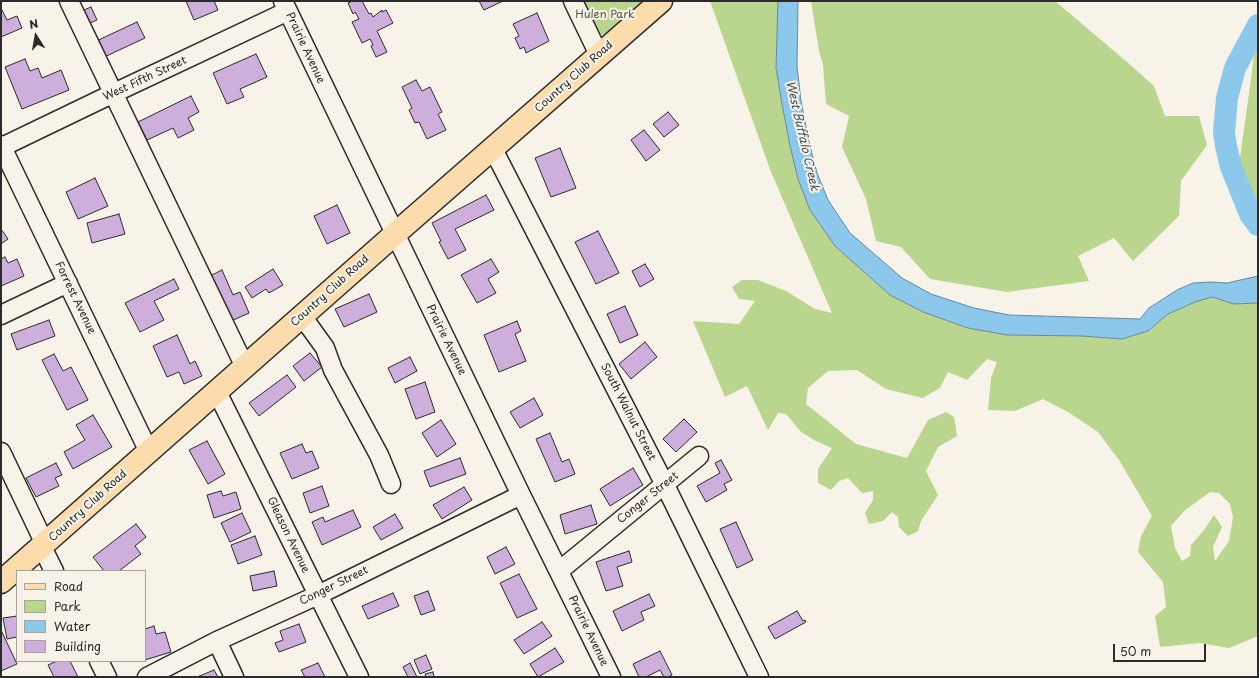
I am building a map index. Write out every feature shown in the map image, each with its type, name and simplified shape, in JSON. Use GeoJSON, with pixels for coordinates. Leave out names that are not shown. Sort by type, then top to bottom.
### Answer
{"type":"FeatureCollection","features":[{"type":"Feature","properties":{"kind":"main road","name":"Country Club Road"},"geometry":{"type":"LineString","coordinates":[[1,582],[44,546],[302,316],[661,1]]}},
{"type":"Feature","properties":{"kind":"street"},"geometry":{"type":"LineString","coordinates":[[69,1],[81,29],[114,93],[245,367]]}},
{"type":"Feature","properties":{"kind":"street"},"geometry":{"type":"LineString","coordinates":[[573,1],[599,54]]}},
{"type":"Feature","properties":{"kind":"street","name":"West Fifth Street"},"geometry":{"type":"LineString","coordinates":[[2,146],[114,93],[285,6]]}},
{"type":"Feature","properties":{"kind":"street","name":"Prairie Avenue"},"geometry":{"type":"LineString","coordinates":[[285,6],[521,495],[611,677]]}},
{"type":"Feature","properties":{"kind":"street","name":"Forrest Avenue"},"geometry":{"type":"LineString","coordinates":[[2,146],[149,452]]}},
{"type":"Feature","properties":{"kind":"street","name":"South Walnut Street"},"geometry":{"type":"LineString","coordinates":[[494,149],[665,485],[759,677]]}},
{"type":"Feature","properties":{"kind":"street"},"geometry":{"type":"LineString","coordinates":[[1,315],[68,283]]}},
{"type":"Feature","properties":{"kind":"street"},"geometry":{"type":"LineString","coordinates":[[302,316],[325,348],[333,370],[379,455],[391,484]]}},
{"type":"Feature","properties":{"kind":"street","name":"Gleason Avenue"},"geometry":{"type":"LineString","coordinates":[[217,392],[359,677]]}},
{"type":"Feature","properties":{"kind":"street"},"geometry":{"type":"LineString","coordinates":[[1,452],[54,570]]}},
{"type":"Feature","properties":{"kind":"street","name":"Conger Street"},"geometry":{"type":"LineString","coordinates":[[559,571],[699,456]]}},
{"type":"Feature","properties":{"kind":"street","name":"Conger Street"},"geometry":{"type":"LineString","coordinates":[[147,677],[217,641],[318,594],[521,495]]}},
{"type":"Feature","properties":{"kind":"street"},"geometry":{"type":"LineString","coordinates":[[217,641],[234,677]]}},
{"type":"Feature","properties":{"kind":"street"},"geometry":{"type":"LineString","coordinates":[[100,662],[107,677]]}},
{"type":"Feature","properties":{"kind":"green space","name":"Hulen Park"},"geometry":{"type":"Polygon","coordinates":[[[582,1],[642,1],[604,35],[598,34],[582,1]]]}},
{"type":"Feature","properties":{"kind":"green space"},"geometry":{"type":"Polygon","coordinates":[[[710,1],[778,1],[776,68],[790,146],[798,179],[810,210],[835,246],[890,295],[923,312],[968,328],[1007,335],[1082,336],[1122,339],[1148,331],[1168,314],[1195,302],[1212,297],[1234,304],[1258,303],[1258,636],[1229,648],[1200,643],[1160,647],[1155,616],[1166,607],[1163,582],[1138,552],[1141,536],[1152,516],[1119,460],[1098,432],[1068,412],[1043,399],[1015,411],[988,410],[991,378],[997,362],[987,359],[967,380],[948,372],[940,388],[923,398],[886,389],[857,370],[828,371],[808,388],[806,404],[856,444],[907,458],[928,420],[946,412],[954,417],[957,436],[938,447],[926,471],[938,495],[921,521],[918,531],[908,536],[899,527],[898,517],[892,512],[883,521],[869,524],[865,513],[873,500],[873,491],[862,493],[848,478],[839,481],[831,490],[818,483],[818,469],[832,448],[801,432],[786,414],[778,413],[768,430],[747,386],[725,397],[693,321],[739,324],[755,301],[739,299],[732,287],[742,280],[758,280],[786,291],[815,309],[832,313],[771,172],[710,1]],[[1210,492],[1184,511],[1171,526],[1175,548],[1182,561],[1190,556],[1191,545],[1214,515],[1222,527],[1213,547],[1215,561],[1229,541],[1233,517],[1230,504],[1219,493],[1210,492]]]}},
{"type":"Feature","properties":{"kind":"green space"},"geometry":{"type":"Polygon","coordinates":[[[811,1],[1055,1],[1154,86],[1165,116],[1199,116],[1207,145],[1181,181],[1179,216],[1133,261],[1114,238],[1078,256],[1089,281],[1007,292],[930,279],[901,247],[876,241],[866,199],[842,147],[849,116],[826,104],[823,65],[819,51],[811,1]]]}},
{"type":"Feature","properties":{"kind":"green space"},"geometry":{"type":"Polygon","coordinates":[[[1258,46],[1258,210],[1239,165],[1254,56],[1258,46]]]}},
{"type":"Feature","properties":{"kind":"water","name":"West Buffalo Creek"},"geometry":{"type":"Polygon","coordinates":[[[778,1],[798,1],[797,66],[801,101],[817,173],[828,200],[850,233],[902,278],[931,294],[974,308],[1009,315],[1140,319],[1149,308],[1177,290],[1193,283],[1227,283],[1258,276],[1258,303],[1234,304],[1212,297],[1195,302],[1168,314],[1148,331],[1122,339],[1082,336],[1007,335],[968,328],[923,312],[890,295],[835,246],[810,210],[798,179],[790,146],[776,68],[778,1]]]}},
{"type":"Feature","properties":{"kind":"building"},"geometry":{"type":"Polygon","coordinates":[[[186,1],[214,1],[218,10],[194,20],[186,1]]]}},
{"type":"Feature","properties":{"kind":"building"},"geometry":{"type":"Polygon","coordinates":[[[353,1],[362,1],[369,14],[371,13],[373,17],[382,10],[382,12],[386,10],[393,23],[377,31],[387,52],[376,57],[371,46],[373,45],[370,39],[362,43],[352,22],[359,19],[355,12],[353,14],[348,3],[353,1]]]}},
{"type":"Feature","properties":{"kind":"building"},"geometry":{"type":"Polygon","coordinates":[[[479,1],[503,1],[484,10],[479,1]]]}},
{"type":"Feature","properties":{"kind":"building"},"geometry":{"type":"Polygon","coordinates":[[[91,7],[97,20],[81,27],[75,14],[91,7]]]}},
{"type":"Feature","properties":{"kind":"building"},"geometry":{"type":"Polygon","coordinates":[[[1,10],[7,20],[17,16],[22,28],[1,37],[1,10]]]}},
{"type":"Feature","properties":{"kind":"building"},"geometry":{"type":"Polygon","coordinates":[[[537,13],[549,41],[526,53],[524,47],[520,49],[515,38],[519,36],[513,24],[537,13]]]}},
{"type":"Feature","properties":{"kind":"building"},"geometry":{"type":"Polygon","coordinates":[[[137,22],[145,38],[100,59],[92,43],[137,22]]]}},
{"type":"Feature","properties":{"kind":"building"},"geometry":{"type":"Polygon","coordinates":[[[256,54],[267,77],[240,89],[244,97],[227,104],[213,73],[256,54]]]}},
{"type":"Feature","properties":{"kind":"building"},"geometry":{"type":"Polygon","coordinates":[[[25,59],[30,71],[38,68],[42,78],[61,70],[69,90],[22,109],[5,67],[25,59]]]}},
{"type":"Feature","properties":{"kind":"building"},"geometry":{"type":"Polygon","coordinates":[[[416,80],[422,91],[430,87],[442,112],[438,114],[446,130],[427,139],[419,122],[415,123],[409,110],[412,108],[402,87],[416,80]]]}},
{"type":"Feature","properties":{"kind":"building"},"geometry":{"type":"Polygon","coordinates":[[[191,96],[199,112],[188,118],[194,130],[178,138],[173,128],[147,140],[138,122],[191,96]]]}},
{"type":"Feature","properties":{"kind":"building"},"geometry":{"type":"Polygon","coordinates":[[[668,112],[679,125],[664,137],[653,124],[668,112]]]}},
{"type":"Feature","properties":{"kind":"building"},"geometry":{"type":"Polygon","coordinates":[[[644,130],[660,150],[646,161],[631,140],[644,130]]]}},
{"type":"Feature","properties":{"kind":"building"},"geometry":{"type":"Polygon","coordinates":[[[560,148],[576,188],[551,197],[535,158],[560,148]]]}},
{"type":"Feature","properties":{"kind":"building"},"geometry":{"type":"Polygon","coordinates":[[[95,178],[108,206],[78,219],[66,192],[95,178]]]}},
{"type":"Feature","properties":{"kind":"building"},"geometry":{"type":"Polygon","coordinates":[[[486,195],[494,210],[455,229],[466,250],[448,259],[439,242],[441,241],[432,223],[486,195]]]}},
{"type":"Feature","properties":{"kind":"building"},"geometry":{"type":"Polygon","coordinates":[[[337,205],[350,233],[327,244],[314,216],[337,205]]]}},
{"type":"Feature","properties":{"kind":"building"},"geometry":{"type":"Polygon","coordinates":[[[119,214],[125,234],[92,243],[87,223],[119,214]]]}},
{"type":"Feature","properties":{"kind":"building"},"geometry":{"type":"Polygon","coordinates":[[[1,229],[8,239],[1,244],[1,229]]]}},
{"type":"Feature","properties":{"kind":"building"},"geometry":{"type":"Polygon","coordinates":[[[598,231],[619,273],[596,284],[575,242],[598,231]]]}},
{"type":"Feature","properties":{"kind":"building"},"geometry":{"type":"Polygon","coordinates":[[[5,257],[8,263],[17,259],[24,276],[1,286],[1,259],[5,257]]]}},
{"type":"Feature","properties":{"kind":"building"},"geometry":{"type":"Polygon","coordinates":[[[491,259],[499,272],[488,279],[496,293],[477,303],[461,275],[491,259]]]}},
{"type":"Feature","properties":{"kind":"building"},"geometry":{"type":"Polygon","coordinates":[[[645,264],[654,279],[640,287],[632,271],[645,264]]]}},
{"type":"Feature","properties":{"kind":"building"},"geometry":{"type":"Polygon","coordinates":[[[273,269],[283,285],[269,293],[266,289],[252,298],[245,287],[273,269]]]}},
{"type":"Feature","properties":{"kind":"building"},"geometry":{"type":"Polygon","coordinates":[[[222,270],[233,295],[240,292],[249,313],[229,322],[208,277],[222,270]]]}},
{"type":"Feature","properties":{"kind":"building"},"geometry":{"type":"Polygon","coordinates":[[[174,279],[179,289],[154,301],[164,320],[140,332],[125,303],[174,279]]]}},
{"type":"Feature","properties":{"kind":"building"},"geometry":{"type":"Polygon","coordinates":[[[369,294],[377,312],[344,327],[335,309],[369,294]]]}},
{"type":"Feature","properties":{"kind":"building"},"geometry":{"type":"Polygon","coordinates":[[[625,306],[638,335],[620,343],[607,314],[625,306]]]}},
{"type":"Feature","properties":{"kind":"building"},"geometry":{"type":"Polygon","coordinates":[[[49,320],[55,336],[17,350],[11,334],[49,320]]]}},
{"type":"Feature","properties":{"kind":"building"},"geometry":{"type":"Polygon","coordinates":[[[517,321],[521,331],[515,334],[526,361],[499,372],[484,335],[517,321]]]}},
{"type":"Feature","properties":{"kind":"building"},"geometry":{"type":"Polygon","coordinates":[[[177,335],[190,364],[195,361],[202,376],[184,384],[179,372],[167,377],[153,346],[177,335]]]}},
{"type":"Feature","properties":{"kind":"building"},"geometry":{"type":"Polygon","coordinates":[[[645,342],[657,357],[631,379],[619,364],[645,342]]]}},
{"type":"Feature","properties":{"kind":"building"},"geometry":{"type":"Polygon","coordinates":[[[310,353],[322,367],[304,381],[293,366],[310,353]]]}},
{"type":"Feature","properties":{"kind":"building"},"geometry":{"type":"Polygon","coordinates":[[[54,354],[63,371],[71,367],[88,400],[67,410],[42,360],[54,354]]]}},
{"type":"Feature","properties":{"kind":"building"},"geometry":{"type":"Polygon","coordinates":[[[410,357],[417,371],[395,383],[388,368],[410,357]]]}},
{"type":"Feature","properties":{"kind":"building"},"geometry":{"type":"Polygon","coordinates":[[[287,375],[296,387],[259,416],[249,403],[287,375]]]}},
{"type":"Feature","properties":{"kind":"building"},"geometry":{"type":"Polygon","coordinates":[[[425,382],[435,412],[416,419],[405,389],[425,382]]]}},
{"type":"Feature","properties":{"kind":"building"},"geometry":{"type":"Polygon","coordinates":[[[534,398],[543,415],[520,428],[510,412],[534,398]]]}},
{"type":"Feature","properties":{"kind":"building"},"geometry":{"type":"Polygon","coordinates":[[[93,415],[112,447],[73,469],[64,452],[85,440],[76,425],[93,415]]]}},
{"type":"Feature","properties":{"kind":"building"},"geometry":{"type":"Polygon","coordinates":[[[684,419],[697,432],[676,452],[663,439],[684,419]]]}},
{"type":"Feature","properties":{"kind":"building"},"geometry":{"type":"Polygon","coordinates":[[[441,420],[456,444],[437,457],[422,433],[441,420]]]}},
{"type":"Feature","properties":{"kind":"building"},"geometry":{"type":"Polygon","coordinates":[[[550,433],[562,462],[569,459],[575,474],[555,482],[536,439],[550,433]]]}},
{"type":"Feature","properties":{"kind":"building"},"geometry":{"type":"Polygon","coordinates":[[[207,441],[225,474],[208,484],[189,450],[207,441]]]}},
{"type":"Feature","properties":{"kind":"building"},"geometry":{"type":"Polygon","coordinates":[[[302,444],[306,453],[312,451],[319,468],[292,479],[280,453],[302,444]]]}},
{"type":"Feature","properties":{"kind":"building"},"geometry":{"type":"Polygon","coordinates":[[[460,458],[466,474],[430,487],[424,471],[460,458]]]}},
{"type":"Feature","properties":{"kind":"building"},"geometry":{"type":"Polygon","coordinates":[[[721,460],[732,480],[724,484],[727,490],[706,502],[697,486],[720,473],[715,463],[721,460]]]}},
{"type":"Feature","properties":{"kind":"building"},"geometry":{"type":"Polygon","coordinates":[[[56,463],[62,475],[55,478],[59,486],[36,497],[26,478],[56,463]]]}},
{"type":"Feature","properties":{"kind":"building"},"geometry":{"type":"Polygon","coordinates":[[[633,468],[643,485],[610,506],[600,489],[633,468]]]}},
{"type":"Feature","properties":{"kind":"building"},"geometry":{"type":"Polygon","coordinates":[[[322,486],[329,506],[310,513],[303,493],[322,486]]]}},
{"type":"Feature","properties":{"kind":"building"},"geometry":{"type":"Polygon","coordinates":[[[464,487],[472,500],[442,519],[433,505],[464,487]]]}},
{"type":"Feature","properties":{"kind":"building"},"geometry":{"type":"Polygon","coordinates":[[[221,491],[223,496],[236,492],[241,509],[214,518],[207,495],[221,491]]]}},
{"type":"Feature","properties":{"kind":"building"},"geometry":{"type":"Polygon","coordinates":[[[591,505],[597,524],[565,534],[560,515],[591,505]]]}},
{"type":"Feature","properties":{"kind":"building"},"geometry":{"type":"Polygon","coordinates":[[[353,510],[361,527],[322,545],[312,522],[323,517],[325,522],[353,510]]]}},
{"type":"Feature","properties":{"kind":"building"},"geometry":{"type":"Polygon","coordinates":[[[242,513],[251,532],[230,542],[221,523],[242,513]]]}},
{"type":"Feature","properties":{"kind":"building"},"geometry":{"type":"Polygon","coordinates":[[[395,514],[403,528],[381,540],[373,527],[395,514]]]}},
{"type":"Feature","properties":{"kind":"building"},"geometry":{"type":"Polygon","coordinates":[[[736,522],[753,560],[737,568],[720,529],[736,522]]]}},
{"type":"Feature","properties":{"kind":"building"},"geometry":{"type":"Polygon","coordinates":[[[136,524],[146,537],[135,546],[141,554],[120,570],[103,570],[93,557],[136,524]]]}},
{"type":"Feature","properties":{"kind":"building"},"geometry":{"type":"Polygon","coordinates":[[[255,536],[262,555],[238,564],[231,545],[255,536]]]}},
{"type":"Feature","properties":{"kind":"building"},"geometry":{"type":"Polygon","coordinates":[[[506,547],[515,564],[495,574],[487,557],[506,547]]]}},
{"type":"Feature","properties":{"kind":"building"},"geometry":{"type":"Polygon","coordinates":[[[629,551],[632,562],[617,567],[623,586],[606,591],[596,562],[629,551]]]}},
{"type":"Feature","properties":{"kind":"building"},"geometry":{"type":"Polygon","coordinates":[[[274,571],[277,586],[253,591],[250,576],[274,571]]]}},
{"type":"Feature","properties":{"kind":"building"},"geometry":{"type":"Polygon","coordinates":[[[519,574],[537,609],[517,618],[500,583],[519,574]]]}},
{"type":"Feature","properties":{"kind":"building"},"geometry":{"type":"Polygon","coordinates":[[[428,591],[435,610],[421,615],[414,596],[428,591]]]}},
{"type":"Feature","properties":{"kind":"building"},"geometry":{"type":"Polygon","coordinates":[[[393,593],[399,606],[368,619],[362,606],[393,593]]]}},
{"type":"Feature","properties":{"kind":"building"},"geometry":{"type":"Polygon","coordinates":[[[649,594],[655,606],[641,612],[644,620],[622,631],[613,611],[649,594]]]}},
{"type":"Feature","properties":{"kind":"building"},"geometry":{"type":"Polygon","coordinates":[[[797,611],[803,621],[805,620],[806,622],[775,639],[768,627],[797,611]]]}},
{"type":"Feature","properties":{"kind":"building"},"geometry":{"type":"Polygon","coordinates":[[[16,616],[16,637],[7,639],[3,618],[16,616]]]}},
{"type":"Feature","properties":{"kind":"building"},"geometry":{"type":"Polygon","coordinates":[[[542,622],[552,636],[524,654],[514,640],[542,622]]]}},
{"type":"Feature","properties":{"kind":"building"},"geometry":{"type":"Polygon","coordinates":[[[299,624],[306,642],[279,652],[275,643],[283,640],[280,631],[299,624]]]}},
{"type":"Feature","properties":{"kind":"building"},"geometry":{"type":"Polygon","coordinates":[[[154,626],[156,634],[165,632],[171,652],[146,660],[146,629],[154,626]]]}},
{"type":"Feature","properties":{"kind":"building"},"geometry":{"type":"Polygon","coordinates":[[[1,630],[17,664],[1,671],[1,630]]]}},
{"type":"Feature","properties":{"kind":"building"},"geometry":{"type":"Polygon","coordinates":[[[555,648],[564,662],[538,677],[530,664],[555,648]]]}},
{"type":"Feature","properties":{"kind":"building"},"geometry":{"type":"Polygon","coordinates":[[[660,651],[672,675],[664,677],[660,670],[646,677],[639,677],[633,664],[660,651]]]}},
{"type":"Feature","properties":{"kind":"building"},"geometry":{"type":"Polygon","coordinates":[[[426,655],[432,669],[420,674],[414,660],[426,655]]]}},
{"type":"Feature","properties":{"kind":"building"},"geometry":{"type":"Polygon","coordinates":[[[55,662],[70,662],[78,677],[54,677],[48,665],[55,662]]]}},
{"type":"Feature","properties":{"kind":"building"},"geometry":{"type":"Polygon","coordinates":[[[318,663],[325,677],[305,677],[301,670],[318,663]]]}},
{"type":"Feature","properties":{"kind":"building"},"geometry":{"type":"Polygon","coordinates":[[[410,663],[417,677],[408,677],[403,667],[410,663]]]}},
{"type":"Feature","properties":{"kind":"building"},"geometry":{"type":"Polygon","coordinates":[[[214,670],[218,677],[197,677],[214,670]]]}},
{"type":"Feature","properties":{"kind":"building"},"geometry":{"type":"Polygon","coordinates":[[[433,672],[434,677],[426,677],[425,674],[433,672]]]}},
{"type":"Feature","properties":{"kind":"waterway"},"geometry":{"type":"LineString","coordinates":[[1258,25],[1235,68],[1227,98],[1224,132],[1231,167],[1250,214],[1258,225]]}}]}
